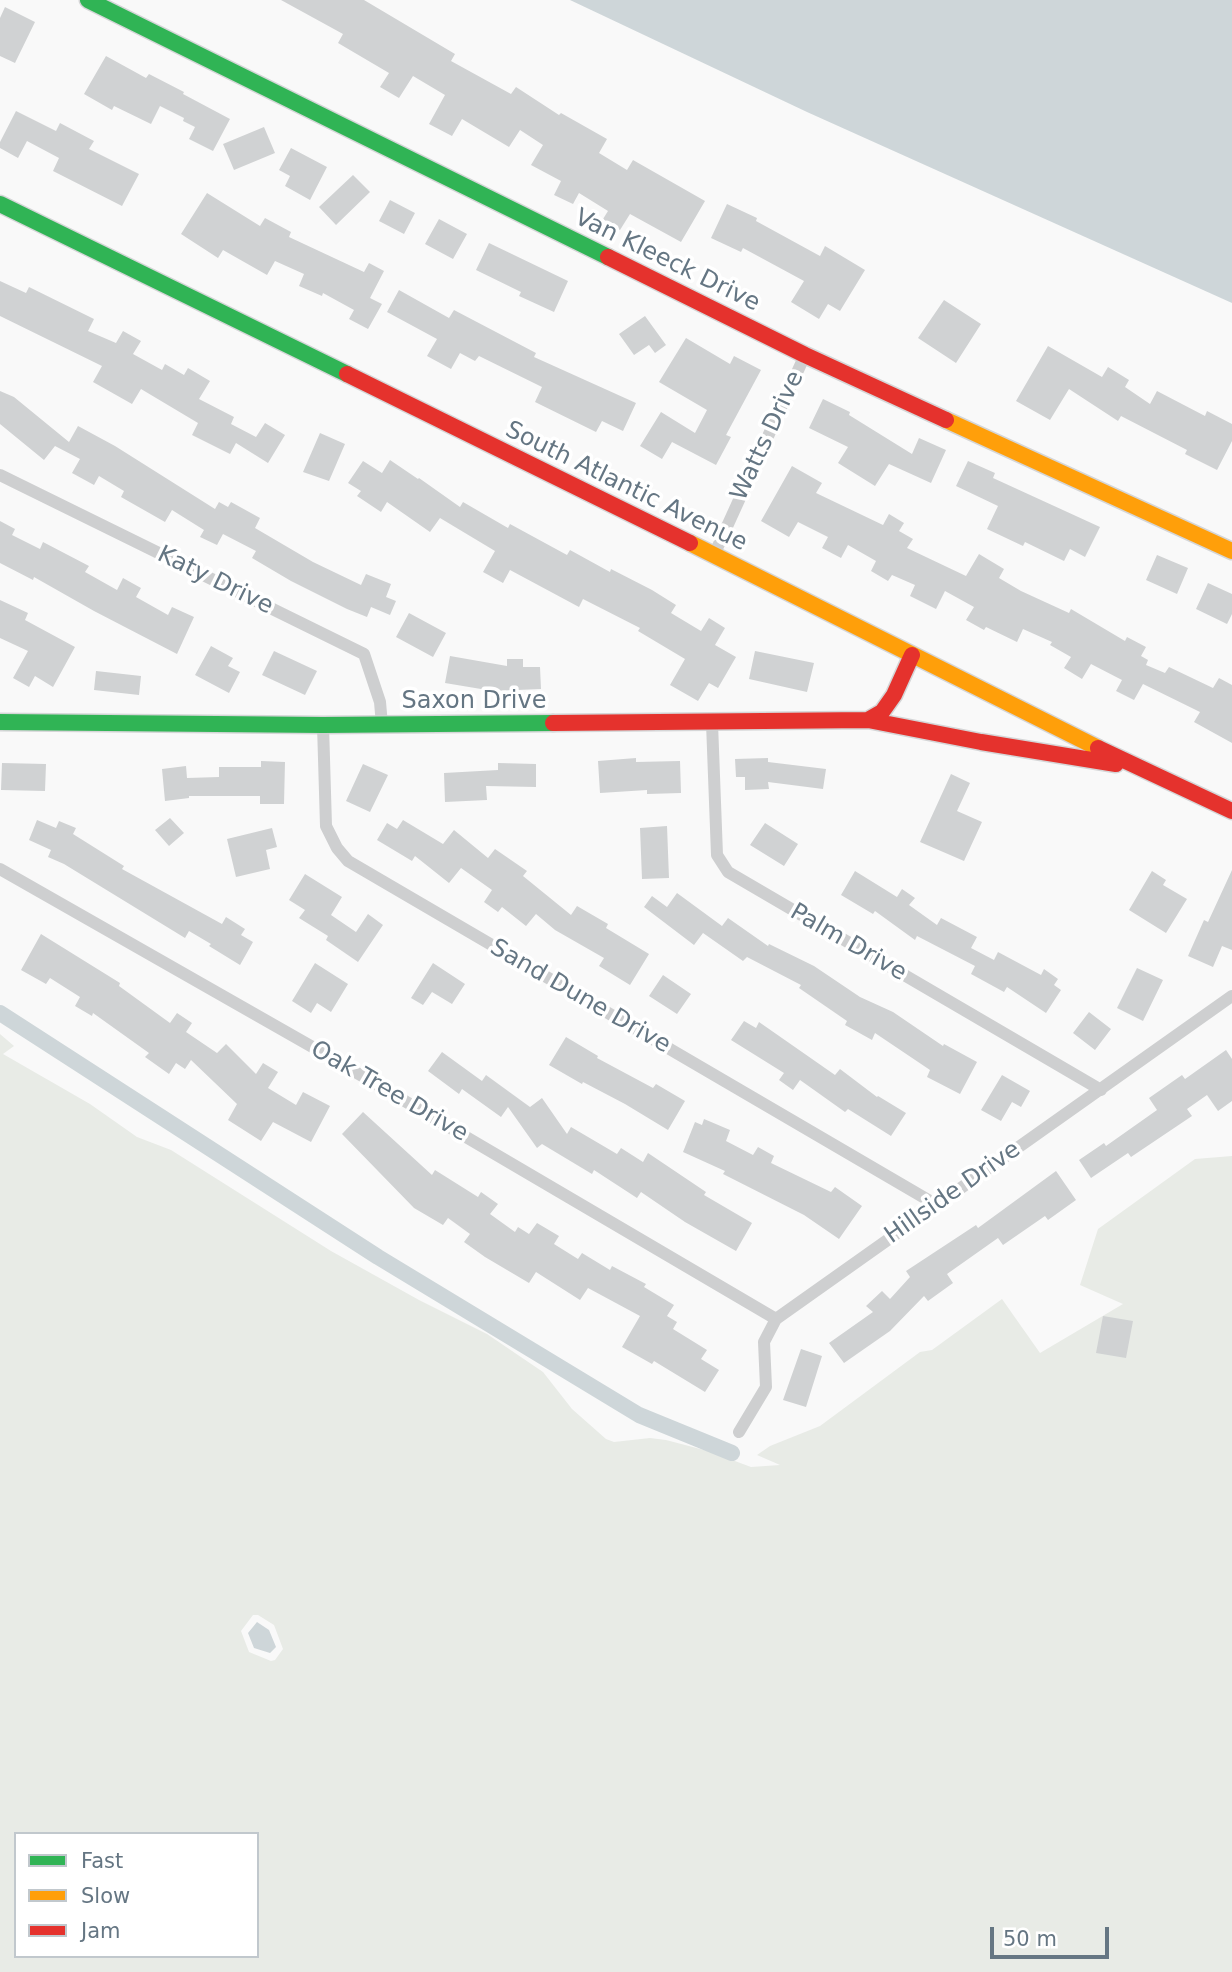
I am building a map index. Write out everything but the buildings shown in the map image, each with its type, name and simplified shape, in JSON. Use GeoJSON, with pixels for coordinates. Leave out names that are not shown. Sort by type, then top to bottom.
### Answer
{"type":"FeatureCollection","features":[{"type":"Feature","properties":{"kind":"street","name":"Van Kleeck Drive"},"geometry":{"type":"LineString","coordinates":[[88,0],[806,355],[1232,551]]}},
{"type":"Feature","properties":{"kind":"street","name":"South Atlantic Avenue"},"geometry":{"type":"LineString","coordinates":[[0,204],[714,555],[1133,766],[1232,811]]}},
{"type":"Feature","properties":{"kind":"street","name":"Watts Drive"},"geometry":{"type":"LineString","coordinates":[[714,555],[806,355]]}},
{"type":"Feature","properties":{"kind":"street","name":"Katy Drive"},"geometry":{"type":"LineString","coordinates":[[0,475],[363,654],[380,702],[382,725]]}},
{"type":"Feature","properties":{"kind":"street"},"geometry":{"type":"LineString","coordinates":[[868,720],[882,712],[894,695],[912,654]]}},
{"type":"Feature","properties":{"kind":"street","name":"Saxon Drive"},"geometry":{"type":"LineString","coordinates":[[0,722],[323,726],[868,720],[981,742],[1133,766]]}},
{"type":"Feature","properties":{"kind":"street","name":"Palm Drive"},"geometry":{"type":"LineString","coordinates":[[712,723],[717,855],[728,872],[1101,1090]]}},
{"type":"Feature","properties":{"kind":"street","name":"Sand Dune Drive"},"geometry":{"type":"LineString","coordinates":[[323,726],[326,827],[337,848],[348,861],[935,1204]]}},
{"type":"Feature","properties":{"kind":"street","name":"Oak Tree Drive"},"geometry":{"type":"LineString","coordinates":[[0,869],[323,1053],[776,1319]]}},
{"type":"Feature","properties":{"kind":"street","name":"Hillside Drive"},"geometry":{"type":"LineString","coordinates":[[776,1319],[1232,996]]}},
{"type":"Feature","properties":{"kind":"street"},"geometry":{"type":"LineString","coordinates":[[739,1433],[766,1387],[764,1342],[776,1319]]}},
{"type":"Feature","properties":{"kind":"shaded area"},"geometry":{"type":"Polygon","coordinates":[[[570,0],[1232,0],[1232,303],[807,112],[570,0]]]}},
{"type":"Feature","properties":{"kind":"shaded area"},"geometry":{"type":"Polygon","coordinates":[[[0,1034],[14,1046],[3,1054],[90,1104],[137,1137],[171,1150],[331,1251],[487,1334],[543,1372],[572,1409],[606,1439],[614,1442],[650,1438],[666,1440],[708,1451],[751,1467],[780,1465],[757,1455],[770,1446],[820,1426],[920,1352],[932,1350],[1002,1299],[1040,1353],[1123,1304],[1080,1285],[1098,1229],[1195,1159],[1232,1156],[1232,1972],[0,1972],[0,1034]],[[253,1615],[241,1631],[249,1652],[271,1661],[275,1660],[283,1649],[274,1625],[258,1615],[253,1615]]]}},
{"type":"Feature","properties":{"kind":"shaded area"},"geometry":{"type":"Polygon","coordinates":[[[257,1622],[269,1630],[276,1647],[270,1653],[254,1648],[248,1633],[257,1622]]]}},
{"type":"Feature","properties":{"kind":"waterway"},"geometry":{"type":"LineString","coordinates":[[0,1013],[378,1257],[639,1415],[732,1453]]}},
{"type":"Feature","properties":{"kind":"traffic: fast"},"geometry":{"type":"LineString","coordinates":[[88,0],[608,257]]}},
{"type":"Feature","properties":{"kind":"traffic: fast"},"geometry":{"type":"LineString","coordinates":[[0,204],[347,374]]}},
{"type":"Feature","properties":{"kind":"traffic: fast"},"geometry":{"type":"LineString","coordinates":[[0,722],[323,725],[553,723]]}},
{"type":"Feature","properties":{"kind":"traffic: slow"},"geometry":{"type":"LineString","coordinates":[[946,420],[1232,551]]}},
{"type":"Feature","properties":{"kind":"traffic: slow"},"geometry":{"type":"LineString","coordinates":[[690,543],[1098,748]]}},
{"type":"Feature","properties":{"kind":"traffic: jam"},"geometry":{"type":"LineString","coordinates":[[608,257],[805,355],[946,420]]}},
{"type":"Feature","properties":{"kind":"traffic: jam"},"geometry":{"type":"LineString","coordinates":[[347,374],[690,543]]}},
{"type":"Feature","properties":{"kind":"traffic: jam"},"geometry":{"type":"LineString","coordinates":[[553,723],[868,720],[882,712],[894,695],[912,655]]}},
{"type":"Feature","properties":{"kind":"traffic: jam"},"geometry":{"type":"LineString","coordinates":[[868,720],[1116,764]]}},
{"type":"Feature","properties":{"kind":"traffic: jam"},"geometry":{"type":"LineString","coordinates":[[1098,748],[1232,811]]}}]}
